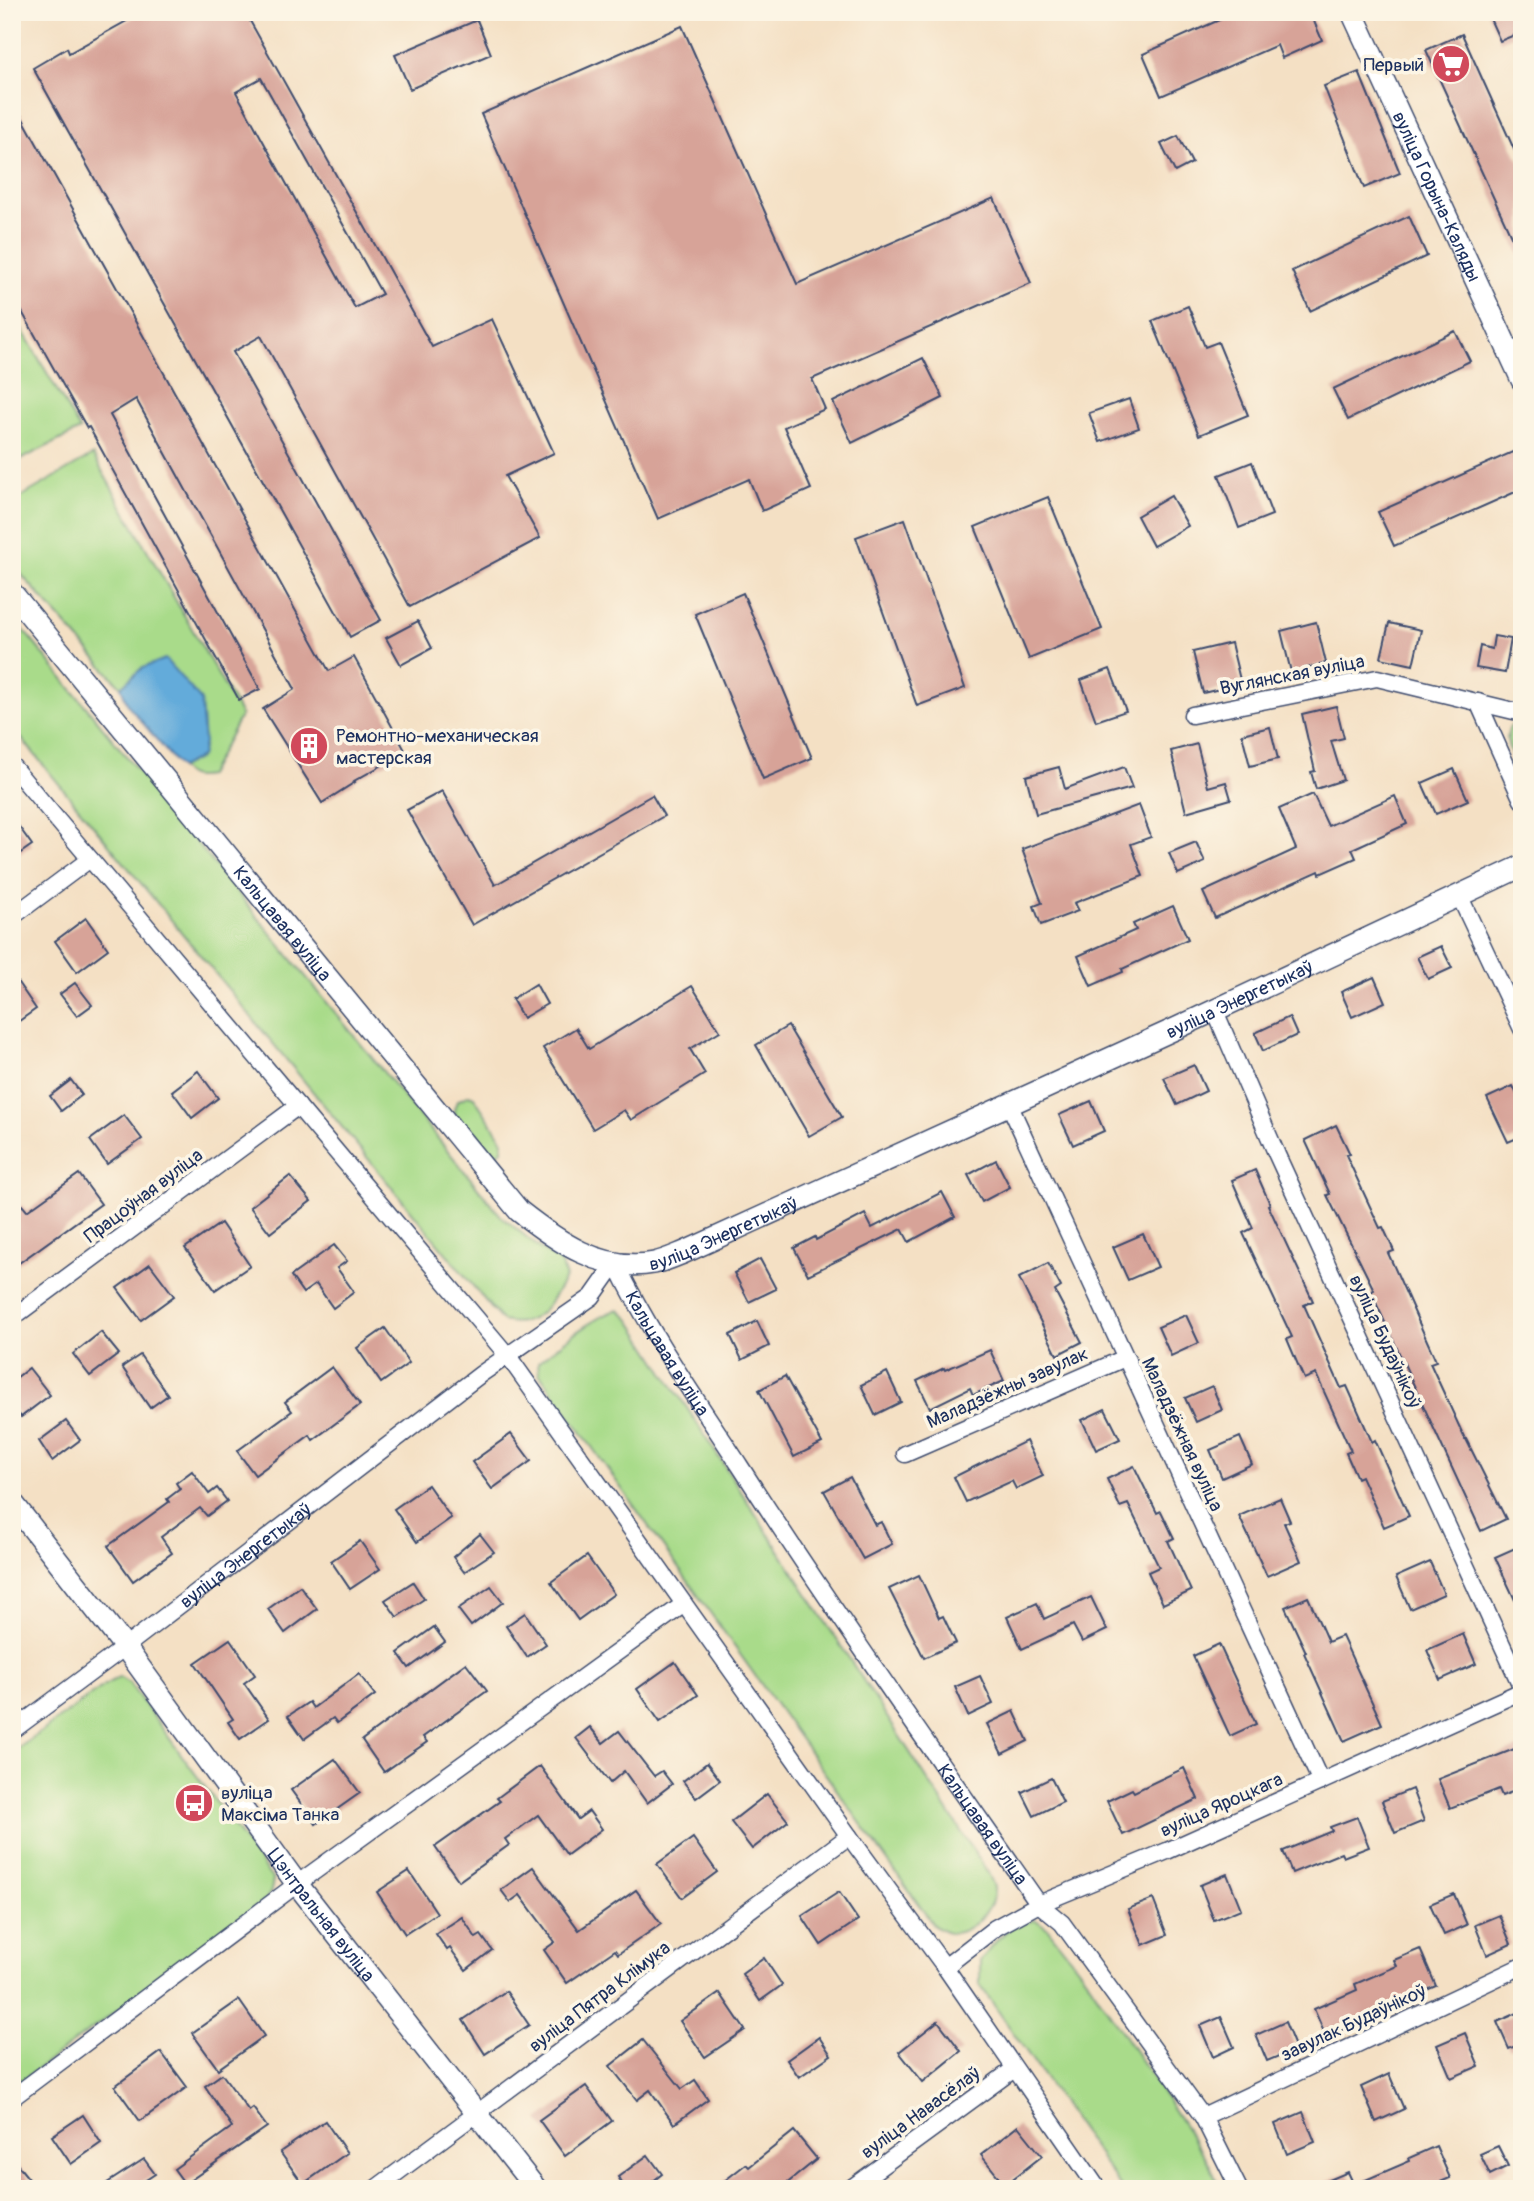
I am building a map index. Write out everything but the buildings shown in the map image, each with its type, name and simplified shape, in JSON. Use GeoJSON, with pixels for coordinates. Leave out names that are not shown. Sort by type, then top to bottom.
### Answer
{"type":"FeatureCollection","features":[{"type":"Feature","properties":{"kind":"street","name":"вуліца Горына-Каляды"},"geometry":{"type":"LineString","coordinates":[[1352,12],[1522,380]]}},
{"type":"Feature","properties":{"kind":"street","name":"Кальцавая вуліца"},"geometry":{"type":"LineString","coordinates":[[12,593],[519,1211],[568,1246],[590,1258],[616,1263],[629,1291],[679,1372],[809,1574],[1039,1904],[1062,1923],[1203,2118],[1239,2189]]}},
{"type":"Feature","properties":{"kind":"street","name":"Вуглянская вуліца"},"geometry":{"type":"LineString","coordinates":[[1192,715],[1377,678],[1522,713]]}},
{"type":"Feature","properties":{"kind":"street"},"geometry":{"type":"LineString","coordinates":[[1478,702],[1522,800]]}},
{"type":"Feature","properties":{"kind":"street"},"geometry":{"type":"LineString","coordinates":[[12,766],[508,1356],[945,1967],[1098,2189]]}},
{"type":"Feature","properties":{"kind":"street"},"geometry":{"type":"LineString","coordinates":[[12,917],[90,859]]}},
{"type":"Feature","properties":{"kind":"street","name":"вуліца Энергетыкаў"},"geometry":{"type":"LineString","coordinates":[[12,1731],[508,1356],[592,1297],[616,1263],[655,1263],[685,1252],[1214,1011],[1522,866]]}},
{"type":"Feature","properties":{"kind":"street"},"geometry":{"type":"LineString","coordinates":[[1459,895],[1522,1029]]}},
{"type":"Feature","properties":{"kind":"street","name":"вуліца Будаўнікоў"},"geometry":{"type":"LineString","coordinates":[[1214,1011],[1522,1690]]}},
{"type":"Feature","properties":{"kind":"street","name":"Маладзёжная вуліца"},"geometry":{"type":"LineString","coordinates":[[1009,1104],[1321,1782]]}},
{"type":"Feature","properties":{"kind":"street","name":"Працоўная вуліца"},"geometry":{"type":"LineString","coordinates":[[12,1318],[298,1106]]}},
{"type":"Feature","properties":{"kind":"street","name":"Маладзёжны завулак"},"geometry":{"type":"LineString","coordinates":[[905,1454],[1125,1358]]}},
{"type":"Feature","properties":{"kind":"street","name":"Цэнтральная вуліца"},"geometry":{"type":"LineString","coordinates":[[12,1502],[125,1647],[297,1884],[536,2189]]}},
{"type":"Feature","properties":{"kind":"street"},"geometry":{"type":"LineString","coordinates":[[12,2098],[297,1884],[684,1604]]}},
{"type":"Feature","properties":{"kind":"street","name":"вуліца Яроцкага"},"geometry":{"type":"LineString","coordinates":[[945,1967],[995,1928],[1039,1904],[1167,1851],[1522,1690]]}},
{"type":"Feature","properties":{"kind":"street","name":"вуліца Пятра Клімука"},"geometry":{"type":"LineString","coordinates":[[375,2189],[849,1836]]}},
{"type":"Feature","properties":{"kind":"street","name":"завулак Будаўнікоў"},"geometry":{"type":"LineString","coordinates":[[1203,2118],[1522,1966]]}},
{"type":"Feature","properties":{"kind":"street","name":"вуліца Навасёлаў"},"geometry":{"type":"LineString","coordinates":[[850,2189],[1013,2069]]}},
{"type":"Feature","properties":{"kind":"green space"},"geometry":{"type":"Polygon","coordinates":[[[12,312],[80,430],[12,464],[12,312]]]}},
{"type":"Feature","properties":{"kind":"green space"},"geometry":{"type":"Polygon","coordinates":[[[93,455],[241,715],[208,776],[192,776],[180,768],[201,757],[142,668],[121,687],[12,564],[12,502],[93,455]]]}},
{"type":"Feature","properties":{"kind":"green space"},"geometry":{"type":"Polygon","coordinates":[[[12,616],[501,1216],[542,1250],[559,1260],[566,1277],[548,1305],[534,1318],[515,1323],[502,1321],[12,727],[12,616]]]}},
{"type":"Feature","properties":{"kind":"green space"},"geometry":{"type":"Polygon","coordinates":[[[1511,726],[1522,726],[1522,777],[1508,744],[1511,726]]]}},
{"type":"Feature","properties":{"kind":"green space"},"geometry":{"type":"Polygon","coordinates":[[[469,1095],[474,1097],[503,1141],[502,1150],[491,1157],[485,1156],[455,1115],[457,1101],[469,1095]]]}},
{"type":"Feature","properties":{"kind":"green space"},"geometry":{"type":"Polygon","coordinates":[[[618,1309],[630,1320],[988,1873],[994,1889],[990,1905],[980,1919],[965,1930],[949,1933],[934,1926],[539,1373],[538,1362],[586,1326],[618,1309]]]}},
{"type":"Feature","properties":{"kind":"green space"},"geometry":{"type":"Polygon","coordinates":[[[119,1677],[129,1683],[273,1880],[271,1891],[265,1901],[12,2088],[12,1753],[119,1677]]]}},
{"type":"Feature","properties":{"kind":"green space"},"geometry":{"type":"Polygon","coordinates":[[[1036,1920],[1047,1928],[1087,1979],[1210,2165],[1220,2189],[1122,2189],[980,1985],[980,1961],[997,1940],[1013,1925],[1036,1920]]]}},
{"type":"Feature","properties":{"kind":"water"},"geometry":{"type":"Polygon","coordinates":[[[165,659],[201,700],[204,743],[201,757],[180,768],[128,705],[121,687],[142,668],[165,659]]]}},
{"type":"Feature","properties":{"kind":"place","name":"Первый"},"geometry":{"type":"Point","coordinates":[1451,64]}},
{"type":"Feature","properties":{"kind":"place","name":"Ремонтно-механическая мастерская"},"geometry":{"type":"Point","coordinates":[309,746]}},
{"type":"Feature","properties":{"kind":"place","name":"вуліца Максіма Танка"},"geometry":{"type":"Point","coordinates":[194,1803]}}]}
